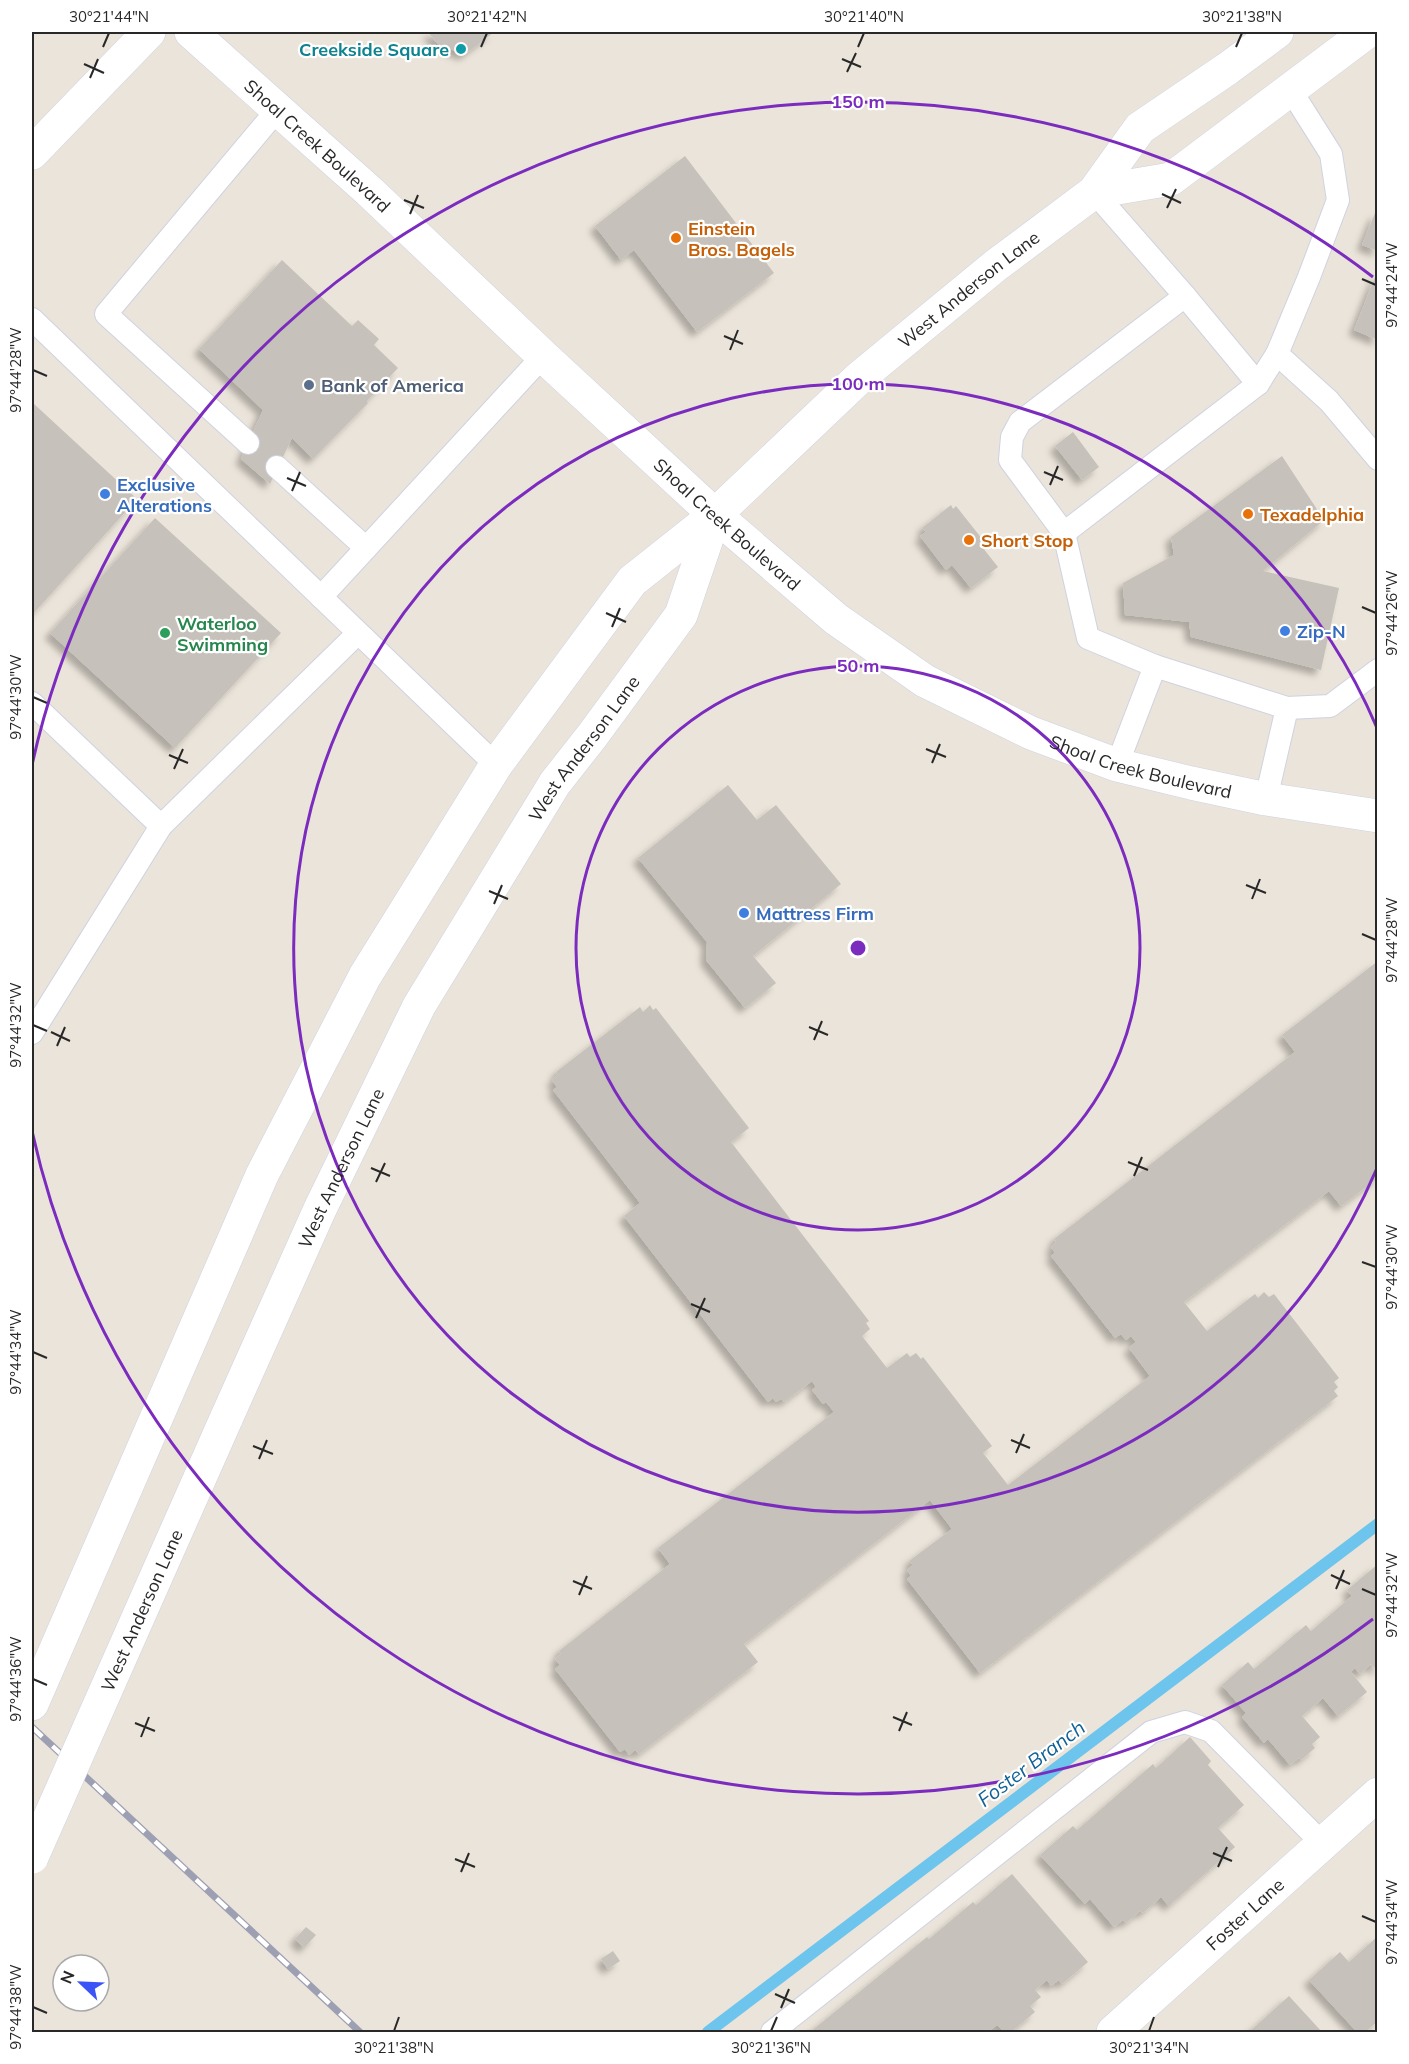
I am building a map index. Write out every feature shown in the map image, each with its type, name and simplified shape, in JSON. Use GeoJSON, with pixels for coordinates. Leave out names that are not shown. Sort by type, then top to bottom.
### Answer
{"type":"FeatureCollection","features":[{"type":"Feature","properties":{"kind":"main road"},"geometry":{"type":"LineString","coordinates":[[32,153],[149,32]]}},
{"type":"Feature","properties":{"kind":"main road","name":"Shoal Creek Boulevard"},"geometry":{"type":"LineString","coordinates":[[190,32],[369,191],[715,515],[836,620],[925,681],[1031,733],[1117,765],[1266,798],[1353,814],[1377,816]]}},
{"type":"Feature","properties":{"kind":"main road","name":"West Anderson Lane"},"geometry":{"type":"LineString","coordinates":[[32,1704],[262,1175],[365,976],[496,765],[632,581],[715,515],[859,378],[995,266],[1094,192],[1140,128],[1277,32]]}},
{"type":"Feature","properties":{"kind":"main road","name":"West Anderson Lane"},"geometry":{"type":"LineString","coordinates":[[1094,192],[1171,179],[1366,32]]}},
{"type":"Feature","properties":{"kind":"main road","name":"West Anderson Lane"},"geometry":{"type":"LineString","coordinates":[[32,1857],[320,1209],[419,1006],[555,783],[681,615],[715,515]]}},
{"type":"Feature","properties":{"kind":"main road","name":"Foster Lane"},"geometry":{"type":"LineString","coordinates":[[1113,2032],[1377,1794]]}},
{"type":"Feature","properties":{"kind":"lane"},"geometry":{"type":"LineString","coordinates":[[1064,533],[1258,384],[1277,354],[1338,200],[1331,154],[1290,89]]}},
{"type":"Feature","properties":{"kind":"lane"},"geometry":{"type":"LineString","coordinates":[[249,443],[105,314],[278,109]]}},
{"type":"Feature","properties":{"kind":"lane"},"geometry":{"type":"LineString","coordinates":[[1094,192],[1258,384]]}},
{"type":"Feature","properties":{"kind":"lane"},"geometry":{"type":"LineString","coordinates":[[1185,297],[1020,422],[1012,437],[1010,460],[1064,533],[1088,638],[1155,666],[1287,708],[1330,706],[1377,670]]}},
{"type":"Feature","properties":{"kind":"lane"},"geometry":{"type":"LineString","coordinates":[[32,319],[496,765]]}},
{"type":"Feature","properties":{"kind":"lane"},"geometry":{"type":"LineString","coordinates":[[1277,354],[1329,401],[1377,459]]}},
{"type":"Feature","properties":{"kind":"lane"},"geometry":{"type":"LineString","coordinates":[[321,597],[543,356]]}},
{"type":"Feature","properties":{"kind":"lane"},"geometry":{"type":"LineString","coordinates":[[277,467],[366,548]]}},
{"type":"Feature","properties":{"kind":"lane"},"geometry":{"type":"LineString","coordinates":[[32,1033],[162,826],[358,633]]}},
{"type":"Feature","properties":{"kind":"lane"},"geometry":{"type":"LineString","coordinates":[[1117,765],[1155,666]]}},
{"type":"Feature","properties":{"kind":"lane"},"geometry":{"type":"LineString","coordinates":[[32,703],[162,826]]}},
{"type":"Feature","properties":{"kind":"lane"},"geometry":{"type":"LineString","coordinates":[[1266,798],[1287,708]]}},
{"type":"Feature","properties":{"kind":"lane"},"geometry":{"type":"LineString","coordinates":[[772,2032],[1151,1732],[1185,1722],[1210,1731],[1323,1844]]}},
{"type":"Feature","properties":{"kind":"building","name":"Creekside Square"},"geometry":{"type":"Polygon","coordinates":[[[428,32],[494,32],[464,55],[437,43],[428,32]]]}},
{"type":"Feature","properties":{"kind":"building","name":"Einstein Bros. Bagels"},"geometry":{"type":"Polygon","coordinates":[[[685,156],[774,273],[697,332],[634,250],[621,260],[595,226],[685,156]]]}},
{"type":"Feature","properties":{"kind":"building"},"geometry":{"type":"Polygon","coordinates":[[[1375,213],[1378,214],[1378,251],[1362,245],[1375,213]]]}},
{"type":"Feature","properties":{"kind":"building","name":"Bank of America"},"geometry":{"type":"Polygon","coordinates":[[[282,260],[352,326],[358,320],[379,339],[374,345],[398,368],[367,401],[368,403],[313,459],[292,438],[270,484],[241,459],[263,410],[199,349],[282,260]]]}},
{"type":"Feature","properties":{"kind":"building"},"geometry":{"type":"Polygon","coordinates":[[[1378,272],[1378,340],[1354,330],[1378,272]]]}},
{"type":"Feature","properties":{"kind":"building"},"geometry":{"type":"Polygon","coordinates":[[[33,403],[137,499],[32,615],[32,405],[33,403]]]}},
{"type":"Feature","properties":{"kind":"building"},"geometry":{"type":"Polygon","coordinates":[[[1073,432],[1099,467],[1082,480],[1055,446],[1073,432]]]}},
{"type":"Feature","properties":{"kind":"building"},"geometry":{"type":"Polygon","coordinates":[[[1282,456],[1324,520],[1263,571],[1339,588],[1321,670],[1191,637],[1189,622],[1125,615],[1123,583],[1174,555],[1171,537],[1282,456]]]}},
{"type":"Feature","properties":{"kind":"building"},"geometry":{"type":"Polygon","coordinates":[[[951,505],[953,509],[956,506],[983,540],[979,543],[998,567],[971,588],[952,565],[946,570],[920,536],[926,532],[922,528],[951,505]]]}},
{"type":"Feature","properties":{"kind":"building","name":"Waterloo Swimming"},"geometry":{"type":"Polygon","coordinates":[[[155,518],[281,633],[175,748],[50,633],[155,518]]]}},
{"type":"Feature","properties":{"kind":"building","name":"Mattress Firm"},"geometry":{"type":"Polygon","coordinates":[[[728,785],[757,820],[776,805],[841,884],[753,956],[776,983],[745,1008],[706,960],[707,942],[638,858],[728,785]]]}},
{"type":"Feature","properties":{"kind":"building"},"geometry":{"type":"Polygon","coordinates":[[[1378,961],[1378,1178],[1341,1206],[1329,1191],[1184,1302],[1207,1331],[1255,1294],[1258,1298],[1264,1292],[1269,1297],[1274,1294],[1339,1378],[1334,1382],[1338,1387],[1334,1391],[1338,1396],[980,1673],[907,1579],[911,1576],[907,1570],[913,1565],[909,1561],[952,1529],[930,1500],[744,1644],[758,1662],[639,1754],[635,1750],[629,1755],[625,1749],[620,1752],[555,1669],[560,1665],[555,1659],[561,1654],[559,1651],[670,1564],[658,1548],[834,1412],[826,1402],[823,1404],[812,1390],[816,1387],[812,1381],[784,1402],[781,1399],[776,1402],[773,1398],[768,1402],[624,1216],[640,1203],[553,1090],[557,1087],[552,1080],[558,1075],[556,1072],[640,1007],[643,1012],[650,1005],[653,1010],[656,1008],[749,1128],[731,1142],[869,1321],[866,1323],[870,1329],[862,1336],[887,1368],[907,1353],[910,1357],[916,1353],[921,1359],[923,1357],[992,1446],[983,1453],[1008,1485],[1150,1376],[1129,1348],[1136,1342],[1131,1336],[1126,1340],[1121,1334],[1115,1338],[1051,1256],[1055,1253],[1051,1247],[1056,1242],[1054,1239],[1295,1052],[1282,1035],[1378,961]]]}},
{"type":"Feature","properties":{"kind":"building"},"geometry":{"type":"Polygon","coordinates":[[[1378,1564],[1378,1671],[1371,1664],[1360,1674],[1355,1668],[1351,1672],[1367,1692],[1338,1716],[1323,1698],[1302,1716],[1320,1737],[1312,1744],[1315,1748],[1301,1760],[1299,1758],[1290,1765],[1268,1739],[1264,1743],[1242,1717],[1246,1713],[1222,1685],[1248,1662],[1254,1669],[1306,1625],[1311,1631],[1352,1596],[1347,1590],[1378,1564]]]}},
{"type":"Feature","properties":{"kind":"building"},"geometry":{"type":"Polygon","coordinates":[[[1190,1737],[1211,1761],[1208,1765],[1244,1805],[1218,1828],[1235,1847],[1169,1906],[1161,1897],[1143,1913],[1140,1911],[1126,1923],[1123,1920],[1114,1927],[1090,1899],[1085,1904],[1040,1855],[1073,1826],[1077,1830],[1153,1764],[1156,1768],[1190,1737]]]}},
{"type":"Feature","properties":{"kind":"building"},"geometry":{"type":"Polygon","coordinates":[[[1012,1874],[1088,1962],[1062,1984],[1059,1980],[1051,1986],[1047,1980],[1035,1990],[1041,1997],[1030,2006],[1035,2012],[1011,2032],[1004,2032],[997,2025],[988,2032],[810,2032],[927,1937],[929,1939],[973,1902],[976,1905],[1012,1874]]]}},
{"type":"Feature","properties":{"kind":"building"},"geometry":{"type":"Polygon","coordinates":[[[306,1927],[316,1935],[304,1948],[295,1939],[306,1927]]]}},
{"type":"Feature","properties":{"kind":"building"},"geometry":{"type":"Polygon","coordinates":[[[1378,1936],[1378,2021],[1365,2032],[1357,2032],[1309,1980],[1340,1952],[1349,1962],[1378,1936]]]}},
{"type":"Feature","properties":{"kind":"building"},"geometry":{"type":"Polygon","coordinates":[[[613,1951],[620,1961],[608,1969],[601,1959],[613,1951]]]}},
{"type":"Feature","properties":{"kind":"building"},"geometry":{"type":"Polygon","coordinates":[[[1289,1996],[1322,2032],[1249,2032],[1289,1996]]]}},
{"type":"Feature","properties":{"kind":"waterway","name":"Foster Branch"},"geometry":{"type":"LineString","coordinates":[[708,2032],[1378,1524]]}},
{"type":"Feature","properties":{"kind":"railway"},"geometry":{"type":"LineString","coordinates":[[32,1727],[360,2032]]}},
{"type":"Feature","properties":{"kind":"place","name":"Creekside Square"},"geometry":{"type":"Point","coordinates":[461,49]}},
{"type":"Feature","properties":{"kind":"place","name":"Einstein Bros. Bagels"},"geometry":{"type":"Point","coordinates":[676,238]}},
{"type":"Feature","properties":{"kind":"place","name":"Bank of America"},"geometry":{"type":"Point","coordinates":[309,385]}},
{"type":"Feature","properties":{"kind":"place","name":"Exclusive Alterations"},"geometry":{"type":"Point","coordinates":[105,494]}},
{"type":"Feature","properties":{"kind":"place","name":"Texadelphia"},"geometry":{"type":"Point","coordinates":[1248,514]}},
{"type":"Feature","properties":{"kind":"place","name":"Short Stop"},"geometry":{"type":"Point","coordinates":[969,540]}},
{"type":"Feature","properties":{"kind":"place","name":"Zip-N"},"geometry":{"type":"Point","coordinates":[1285,631]}},
{"type":"Feature","properties":{"kind":"place","name":"Waterloo Swimming"},"geometry":{"type":"Point","coordinates":[165,633]}},
{"type":"Feature","properties":{"kind":"place","name":"Mattress Firm"},"geometry":{"type":"Point","coordinates":[744,913]}}]}
